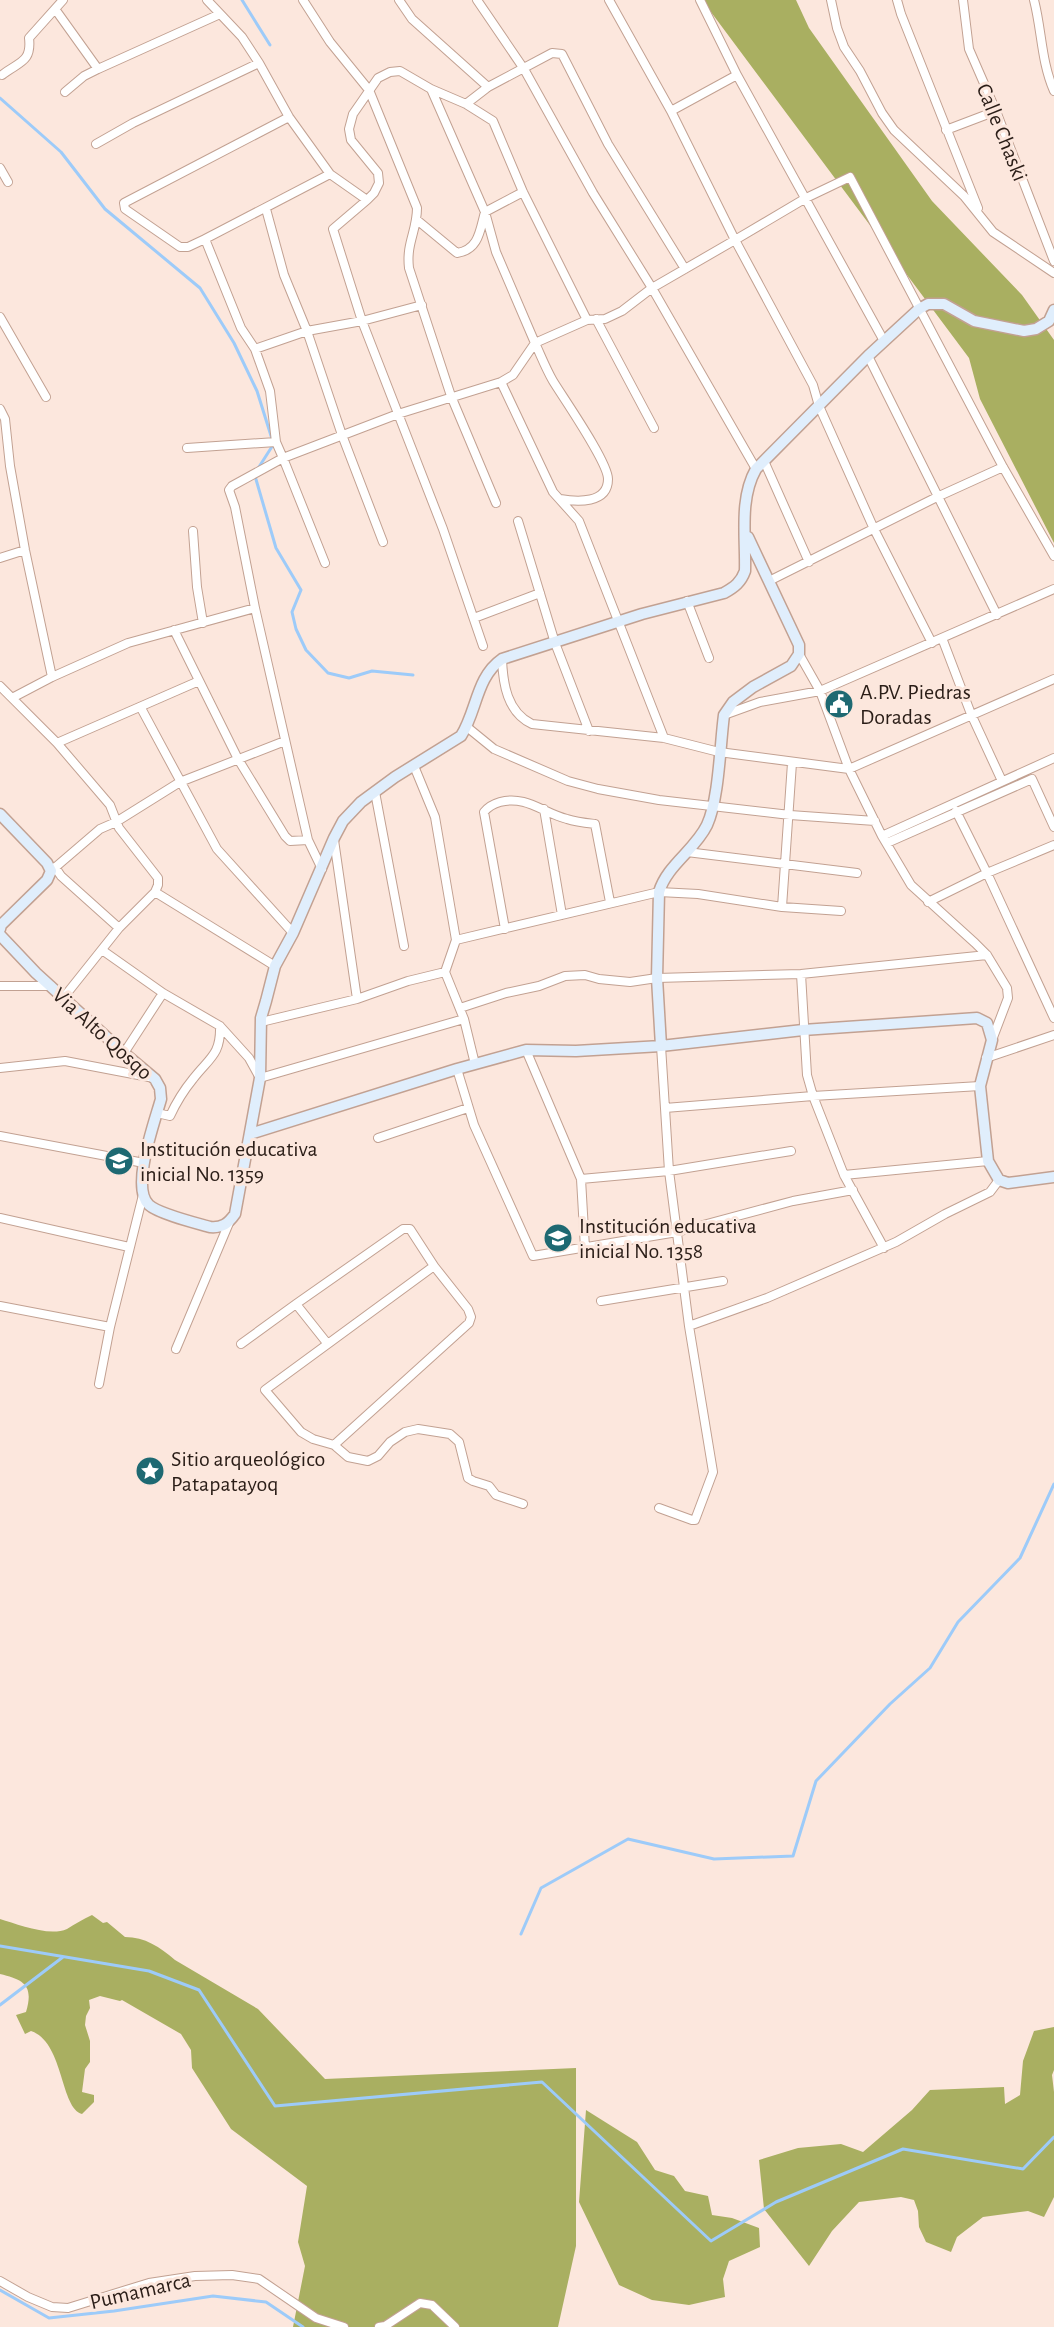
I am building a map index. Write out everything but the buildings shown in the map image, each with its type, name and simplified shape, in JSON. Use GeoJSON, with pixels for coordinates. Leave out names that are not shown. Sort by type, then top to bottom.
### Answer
{"type":"FeatureCollection","features":[{"type":"Feature","properties":{"kind":"street"},"geometry":{"type":"LineString","coordinates":[[2,75],[27,57],[30,49],[29,38],[63,0]]}},
{"type":"Feature","properties":{"kind":"street"},"geometry":{"type":"LineString","coordinates":[[207,0],[242,37],[260,63],[289,117],[330,174],[367,200]]}},
{"type":"Feature","properties":{"kind":"street"},"geometry":{"type":"LineString","coordinates":[[303,0],[330,42],[369,90],[417,208],[417,220],[407,251],[409,268],[451,396],[496,503]]}},
{"type":"Feature","properties":{"kind":"street"},"geometry":{"type":"LineString","coordinates":[[399,0],[412,19],[488,87]]}},
{"type":"Feature","properties":{"kind":"street"},"geometry":{"type":"LineString","coordinates":[[477,0],[524,69],[593,193],[652,288],[756,469]]}},
{"type":"Feature","properties":{"kind":"street"},"geometry":{"type":"LineString","coordinates":[[609,0],[671,111],[735,240],[813,385],[819,406],[874,529],[932,643]]}},
{"type":"Feature","properties":{"kind":"street"},"geometry":{"type":"LineString","coordinates":[[700,0],[737,75],[884,341]]}},
{"type":"Feature","properties":{"kind":"street"},"geometry":{"type":"LineString","coordinates":[[831,0],[844,47],[894,130],[964,196],[993,232],[1054,273]]}},
{"type":"Feature","properties":{"kind":"street"},"geometry":{"type":"LineString","coordinates":[[897,0],[900,14],[981,218]]}},
{"type":"Feature","properties":{"kind":"street","name":"Calle Chaski"},"geometry":{"type":"LineString","coordinates":[[963,0],[969,50],[996,111],[1054,261]]}},
{"type":"Feature","properties":{"kind":"street"},"geometry":{"type":"LineString","coordinates":[[1034,0],[1039,20],[1045,70],[1054,91]]}},
{"type":"Feature","properties":{"kind":"street"},"geometry":{"type":"LineString","coordinates":[[55,9],[99,69]]}},
{"type":"Feature","properties":{"kind":"street"},"geometry":{"type":"LineString","coordinates":[[65,92],[84,76],[219,14]]}},
{"type":"Feature","properties":{"kind":"street"},"geometry":{"type":"LineString","coordinates":[[466,104],[488,87],[552,53],[562,54],[608,144],[685,269]]}},
{"type":"Feature","properties":{"kind":"street"},"geometry":{"type":"LineString","coordinates":[[96,144],[133,123],[260,63]]}},
{"type":"Feature","properties":{"kind":"street"},"geometry":{"type":"LineString","coordinates":[[1045,70],[1054,68]]}},
{"type":"Feature","properties":{"kind":"street"},"geometry":{"type":"LineString","coordinates":[[483,646],[443,529],[362,321],[333,230],[375,193],[379,183],[378,172],[351,140],[349,129],[353,114],[378,78],[390,72],[400,71],[431,89],[466,104],[493,121],[523,192],[591,320],[654,428]]}},
{"type":"Feature","properties":{"kind":"street"},"geometry":{"type":"LineString","coordinates":[[671,111],[737,75]]}},
{"type":"Feature","properties":{"kind":"street"},"geometry":{"type":"LineString","coordinates":[[431,89],[485,212],[496,252],[535,343],[552,379],[608,474],[608,482],[604,491],[596,499],[586,502],[560,499]]}},
{"type":"Feature","properties":{"kind":"street"},"geometry":{"type":"LineString","coordinates":[[946,130],[996,111]]}},
{"type":"Feature","properties":{"kind":"street"},"geometry":{"type":"LineString","coordinates":[[289,117],[124,203],[124,209],[180,247],[188,247],[266,209],[330,174]]}},
{"type":"Feature","properties":{"kind":"street"},"geometry":{"type":"LineString","coordinates":[[0,168],[8,182]]}},
{"type":"Feature","properties":{"kind":"street"},"geometry":{"type":"LineString","coordinates":[[322,869],[308,840],[255,608],[235,507],[229,490],[232,486],[283,458],[342,435],[451,396],[501,382],[513,375],[535,343],[591,320],[604,319],[622,311],[652,288],[806,198],[850,177],[1003,467],[1054,556]]}},
{"type":"Feature","properties":{"kind":"street"},"geometry":{"type":"LineString","coordinates":[[417,220],[457,253],[466,252],[476,243],[485,212],[523,192]]}},
{"type":"Feature","properties":{"kind":"street"},"geometry":{"type":"LineString","coordinates":[[266,209],[284,275],[307,331],[342,435],[383,542]]}},
{"type":"Feature","properties":{"kind":"street"},"geometry":{"type":"LineString","coordinates":[[205,239],[242,328],[255,349],[270,391],[276,442],[325,563]]}},
{"type":"Feature","properties":{"kind":"street"},"geometry":{"type":"LineString","coordinates":[[176,1349],[229,1223],[235,1214],[261,1078],[261,1022],[275,966],[293,933],[334,838],[347,816],[375,792],[461,736],[467,727],[487,672],[502,659],[687,601],[724,593],[735,587],[742,580],[745,571],[745,505],[750,481],[756,469],[868,356],[919,309],[928,304],[944,304],[974,321],[1024,331],[1036,329],[1049,321],[1054,310]]}},
{"type":"Feature","properties":{"kind":"street"},"geometry":{"type":"LineString","coordinates":[[255,349],[307,331],[362,321],[422,305]]}},
{"type":"Feature","properties":{"kind":"street"},"geometry":{"type":"LineString","coordinates":[[0,318],[46,397]]}},
{"type":"Feature","properties":{"kind":"street"},"geometry":{"type":"LineString","coordinates":[[868,356],[997,615]]}},
{"type":"Feature","properties":{"kind":"street"},"geometry":{"type":"LineString","coordinates":[[501,382],[553,492],[579,521],[664,738]]}},
{"type":"Feature","properties":{"kind":"street"},"geometry":{"type":"LineString","coordinates":[[0,409],[5,419],[10,466],[25,550],[52,677]]}},
{"type":"Feature","properties":{"kind":"street"},"geometry":{"type":"LineString","coordinates":[[187,448],[276,442]]}},
{"type":"Feature","properties":{"kind":"street"},"geometry":{"type":"LineString","coordinates":[[764,461],[809,562]]}},
{"type":"Feature","properties":{"kind":"street"},"geometry":{"type":"LineString","coordinates":[[769,581],[937,497],[1003,467]]}},
{"type":"Feature","properties":{"kind":"street"},"geometry":{"type":"LineString","coordinates":[[518,521],[555,643],[589,731]]}},
{"type":"Feature","properties":{"kind":"street"},"geometry":{"type":"LineString","coordinates":[[193,531],[197,587],[203,623]]}},
{"type":"Feature","properties":{"kind":"street"},"geometry":{"type":"LineString","coordinates":[[746,534],[799,645],[800,654],[820,692],[849,769],[911,885],[987,955],[1007,988],[1008,998],[986,1058],[980,1086],[988,1161],[999,1180],[1008,1183],[1054,1177]]}},
{"type":"Feature","properties":{"kind":"street"},"geometry":{"type":"LineString","coordinates":[[0,558],[25,550]]}},
{"type":"Feature","properties":{"kind":"street"},"geometry":{"type":"LineString","coordinates":[[724,715],[760,702],[820,692],[1054,589]]}},
{"type":"Feature","properties":{"kind":"street"},"geometry":{"type":"LineString","coordinates":[[474,618],[540,594]]}},
{"type":"Feature","properties":{"kind":"street"},"geometry":{"type":"LineString","coordinates":[[687,601],[710,658]]}},
{"type":"Feature","properties":{"kind":"street"},"geometry":{"type":"LineString","coordinates":[[12,698],[52,677],[128,643],[255,608]]}},
{"type":"Feature","properties":{"kind":"street"},"geometry":{"type":"LineString","coordinates":[[174,630],[238,759],[285,836],[290,841],[308,840]]}},
{"type":"Feature","properties":{"kind":"street"},"geometry":{"type":"LineString","coordinates":[[942,638],[971,714],[1002,782]]}},
{"type":"Feature","properties":{"kind":"street"},"geometry":{"type":"LineString","coordinates":[[659,1508],[695,1520],[713,1472],[689,1326],[669,1171],[657,978],[659,892],[662,880],[707,825],[713,806],[724,715],[733,702],[753,687],[791,666],[800,654]]}},
{"type":"Feature","properties":{"kind":"street"},"geometry":{"type":"LineString","coordinates":[[502,659],[507,695],[516,713],[532,724],[664,738],[719,752],[849,769],[1054,679]]}},
{"type":"Feature","properties":{"kind":"street"},"geometry":{"type":"LineString","coordinates":[[57,743],[199,681]]}},
{"type":"Feature","properties":{"kind":"street"},"geometry":{"type":"LineString","coordinates":[[0,686],[57,743],[111,805],[116,822],[158,878],[155,892],[119,928],[64,998]]}},
{"type":"Feature","properties":{"kind":"street"},"geometry":{"type":"LineString","coordinates":[[141,708],[217,849],[293,933]]}},
{"type":"Feature","properties":{"kind":"street"},"geometry":{"type":"LineString","coordinates":[[467,727],[494,748],[568,781],[659,800],[790,815],[875,821]]}},
{"type":"Feature","properties":{"kind":"street"},"geometry":{"type":"LineString","coordinates":[[0,929],[1,925],[47,880],[53,869],[99,829],[116,822],[180,782],[285,741]]}},
{"type":"Feature","properties":{"kind":"street"},"geometry":{"type":"LineString","coordinates":[[885,839],[1054,758]]}},
{"type":"Feature","properties":{"kind":"street"},"geometry":{"type":"LineString","coordinates":[[782,907],[792,763]]}},
{"type":"Feature","properties":{"kind":"street"},"geometry":{"type":"LineString","coordinates":[[414,766],[435,817],[456,940],[445,972],[464,1019],[475,1064]]}},
{"type":"Feature","properties":{"kind":"street"},"geometry":{"type":"LineString","coordinates":[[885,839],[1032,779],[1054,827]]}},
{"type":"Feature","properties":{"kind":"street"},"geometry":{"type":"LineString","coordinates":[[375,792],[404,946]]}},
{"type":"Feature","properties":{"kind":"street"},"geometry":{"type":"LineString","coordinates":[[505,929],[484,812],[489,806],[514,800],[527,802],[566,819],[595,824],[610,902]]}},
{"type":"Feature","properties":{"kind":"street"},"geometry":{"type":"LineString","coordinates":[[543,809],[562,915]]}},
{"type":"Feature","properties":{"kind":"street"},"geometry":{"type":"LineString","coordinates":[[956,811],[1054,1018]]}},
{"type":"Feature","properties":{"kind":"street"},"geometry":{"type":"LineString","coordinates":[[0,813],[53,869],[119,928]]}},
{"type":"Feature","properties":{"kind":"street"},"geometry":{"type":"LineString","coordinates":[[334,838],[357,999]]}},
{"type":"Feature","properties":{"kind":"street"},"geometry":{"type":"LineString","coordinates":[[928,902],[987,873],[1054,845]]}},
{"type":"Feature","properties":{"kind":"street"},"geometry":{"type":"LineString","coordinates":[[687,852],[857,873]]}},
{"type":"Feature","properties":{"kind":"street"},"geometry":{"type":"LineString","coordinates":[[155,892],[275,966]]}},
{"type":"Feature","properties":{"kind":"street"},"geometry":{"type":"LineString","coordinates":[[456,940],[659,892],[698,894],[782,907],[841,911]]}},
{"type":"Feature","properties":{"kind":"street","name":"Via Alto Qosqo"},"geometry":{"type":"LineString","coordinates":[[0,935],[64,998],[155,1078],[160,1088],[160,1099],[141,1179],[143,1195]]}},
{"type":"Feature","properties":{"kind":"street"},"geometry":{"type":"LineString","coordinates":[[102,950],[163,993],[220,1026],[249,1058],[261,1078]]}},
{"type":"Feature","properties":{"kind":"street"},"geometry":{"type":"LineString","coordinates":[[460,1008],[506,993],[539,986],[564,976],[585,975],[599,979],[630,982],[657,978],[801,974],[987,955]]}},
{"type":"Feature","properties":{"kind":"street"},"geometry":{"type":"LineString","coordinates":[[261,1022],[357,999],[408,981],[445,972]]}},
{"type":"Feature","properties":{"kind":"street"},"geometry":{"type":"LineString","coordinates":[[801,974],[807,1075],[813,1096],[844,1176],[884,1248]]}},
{"type":"Feature","properties":{"kind":"street"},"geometry":{"type":"LineString","coordinates":[[0,986],[51,986]]}},
{"type":"Feature","properties":{"kind":"street"},"geometry":{"type":"LineString","coordinates":[[124,1053],[163,993]]}},
{"type":"Feature","properties":{"kind":"street"},"geometry":{"type":"LineString","coordinates":[[250,1134],[526,1050],[576,1051],[661,1046],[803,1030],[977,1018],[987,1023],[992,1040]]}},
{"type":"Feature","properties":{"kind":"street"},"geometry":{"type":"LineString","coordinates":[[261,1078],[464,1019]]}},
{"type":"Feature","properties":{"kind":"street"},"geometry":{"type":"LineString","coordinates":[[157,1113],[170,1116],[194,1078],[211,1061],[221,1042],[220,1026]]}},
{"type":"Feature","properties":{"kind":"street"},"geometry":{"type":"LineString","coordinates":[[986,1058],[1054,1035]]}},
{"type":"Feature","properties":{"kind":"street"},"geometry":{"type":"LineString","coordinates":[[526,1050],[537,1081],[581,1179],[585,1248]]}},
{"type":"Feature","properties":{"kind":"street"},"geometry":{"type":"LineString","coordinates":[[0,1068],[65,1061],[155,1078]]}},
{"type":"Feature","properties":{"kind":"street"},"geometry":{"type":"LineString","coordinates":[[458,1069],[468,1108],[533,1256],[677,1232],[793,1201],[853,1190]]}},
{"type":"Feature","properties":{"kind":"street"},"geometry":{"type":"LineString","coordinates":[[665,1108],[980,1086]]}},
{"type":"Feature","properties":{"kind":"street"},"geometry":{"type":"LineString","coordinates":[[378,1138],[468,1108]]}},
{"type":"Feature","properties":{"kind":"street"},"geometry":{"type":"LineString","coordinates":[[0,1136],[144,1163]]}},
{"type":"Feature","properties":{"kind":"street"},"geometry":{"type":"LineString","coordinates":[[581,1179],[669,1171],[792,1151]]}},
{"type":"Feature","properties":{"kind":"street"},"geometry":{"type":"LineString","coordinates":[[844,1176],[988,1161]]}},
{"type":"Feature","properties":{"kind":"street"},"geometry":{"type":"LineString","coordinates":[[689,1326],[767,1298],[884,1248],[990,1192],[999,1180]]}},
{"type":"Feature","properties":{"kind":"street"},"geometry":{"type":"LineString","coordinates":[[143,1195],[149,1205],[182,1218],[219,1228],[229,1223]]}},
{"type":"Feature","properties":{"kind":"street"},"geometry":{"type":"LineString","coordinates":[[99,1384],[110,1327],[143,1195]]}},
{"type":"Feature","properties":{"kind":"street"},"geometry":{"type":"LineString","coordinates":[[0,1218],[129,1247]]}},
{"type":"Feature","properties":{"kind":"street"},"geometry":{"type":"LineString","coordinates":[[242,1344],[406,1227],[410,1228],[434,1266],[470,1312],[469,1323],[334,1445]]}},
{"type":"Feature","properties":{"kind":"street"},"geometry":{"type":"LineString","coordinates":[[434,1266],[265,1390],[301,1432],[313,1439],[334,1445],[348,1458],[368,1461],[378,1456],[390,1442],[405,1432],[418,1429],[450,1434],[459,1442],[468,1478],[489,1486],[496,1495],[523,1504]]}},
{"type":"Feature","properties":{"kind":"street"},"geometry":{"type":"LineString","coordinates":[[601,1301],[723,1281]]}},
{"type":"Feature","properties":{"kind":"street"},"geometry":{"type":"LineString","coordinates":[[296,1304],[327,1343]]}},
{"type":"Feature","properties":{"kind":"street"},"geometry":{"type":"LineString","coordinates":[[0,1306],[110,1327]]}},
{"type":"Feature","properties":{"kind":"street","name":"Pumamarca"},"geometry":{"type":"LineString","coordinates":[[0,2281],[44,2303],[68,2308],[159,2282],[195,2276],[241,2276],[259,2279],[316,2318],[344,2327]]}},
{"type":"Feature","properties":{"kind":"street"},"geometry":{"type":"LineString","coordinates":[[379,2327],[385,2326],[420,2303],[432,2305],[455,2327]]}},
{"type":"Feature","properties":{"kind":"green space"},"geometry":{"type":"Polygon","coordinates":[[[702,0],[796,0],[809,28],[932,201],[1022,295],[1054,340],[1054,543],[980,399],[969,358],[702,0]]]}},
{"type":"Feature","properties":{"kind":"green space"},"geometry":{"type":"Polygon","coordinates":[[[92,1915],[103,1923],[107,1922],[125,1937],[146,1941],[158,1947],[175,1960],[258,2009],[325,2079],[576,2068],[576,2246],[558,2327],[293,2327],[305,2266],[298,2242],[307,2186],[231,2129],[192,2068],[191,2050],[181,2034],[122,2000],[100,1996],[89,2000],[90,2008],[85,2025],[90,2041],[90,2062],[85,2069],[82,2092],[94,2095],[94,2102],[82,2114],[69,2100],[50,2048],[42,2037],[31,2031],[25,2034],[16,2015],[26,2012],[28,1990],[21,1982],[0,1974],[0,1919],[51,1932],[67,1929],[92,1915]]]}},
{"type":"Feature","properties":{"kind":"green space"},"geometry":{"type":"Polygon","coordinates":[[[1054,2027],[1052,2075],[1054,2197],[1044,2217],[1028,2211],[983,2217],[957,2237],[951,2252],[926,2242],[919,2227],[918,2211],[914,2200],[901,2197],[859,2202],[832,2231],[809,2266],[764,2209],[759,2160],[798,2148],[841,2144],[863,2152],[912,2110],[930,2090],[1004,2087],[1005,2104],[1020,2095],[1023,2061],[1034,2031],[1054,2027]]]}},
{"type":"Feature","properties":{"kind":"green space"},"geometry":{"type":"Polygon","coordinates":[[[586,2110],[637,2142],[655,2170],[674,2176],[685,2191],[708,2196],[712,2215],[732,2218],[759,2228],[760,2247],[729,2261],[723,2279],[725,2297],[689,2305],[652,2300],[619,2285],[579,2202],[586,2110]]]}},
{"type":"Feature","properties":{"kind":"waterway"},"geometry":{"type":"LineString","coordinates":[[242,0],[270,45]]}},
{"type":"Feature","properties":{"kind":"waterway"},"geometry":{"type":"LineString","coordinates":[[0,98],[61,152],[105,209],[200,288],[234,343],[257,391],[272,439]]}},
{"type":"Feature","properties":{"kind":"waterway"},"geometry":{"type":"LineString","coordinates":[[257,470],[273,445]]}},
{"type":"Feature","properties":{"kind":"waterway"},"geometry":{"type":"LineString","coordinates":[[255,476],[276,548],[301,590],[292,612],[296,629],[306,650],[328,673],[349,678],[372,671],[413,675]]}},
{"type":"Feature","properties":{"kind":"waterway"},"geometry":{"type":"LineString","coordinates":[[521,1934],[541,1888],[628,1839],[714,1859],[793,1856],[816,1781],[890,1704],[930,1668],[958,1622],[1020,1558],[1054,1484]]}},
{"type":"Feature","properties":{"kind":"waterway"},"geometry":{"type":"LineString","coordinates":[[0,1946],[149,1971],[199,1990],[275,2106],[542,2082],[711,2241],[776,2202],[903,2149],[1023,2169],[1054,2137]]}},
{"type":"Feature","properties":{"kind":"waterway"},"geometry":{"type":"LineString","coordinates":[[0,2005],[63,1957]]}},
{"type":"Feature","properties":{"kind":"waterway"},"geometry":{"type":"LineString","coordinates":[[0,2290],[49,2318],[213,2296],[266,2302],[303,2327]]}},
{"type":"Feature","properties":{"kind":"place","name":"A.P.V. Piedras Doradas"},"geometry":{"type":"Point","coordinates":[839,704]}},
{"type":"Feature","properties":{"kind":"place","name":"Institución educativa inicial No. 1359"},"geometry":{"type":"Point","coordinates":[119,1161]}},
{"type":"Feature","properties":{"kind":"place","name":"Institución educativa inicial No. 1358"},"geometry":{"type":"Point","coordinates":[558,1238]}},
{"type":"Feature","properties":{"kind":"place","name":"Sitio arqueológico Patapatayoq"},"geometry":{"type":"Point","coordinates":[150,1471]}}]}
